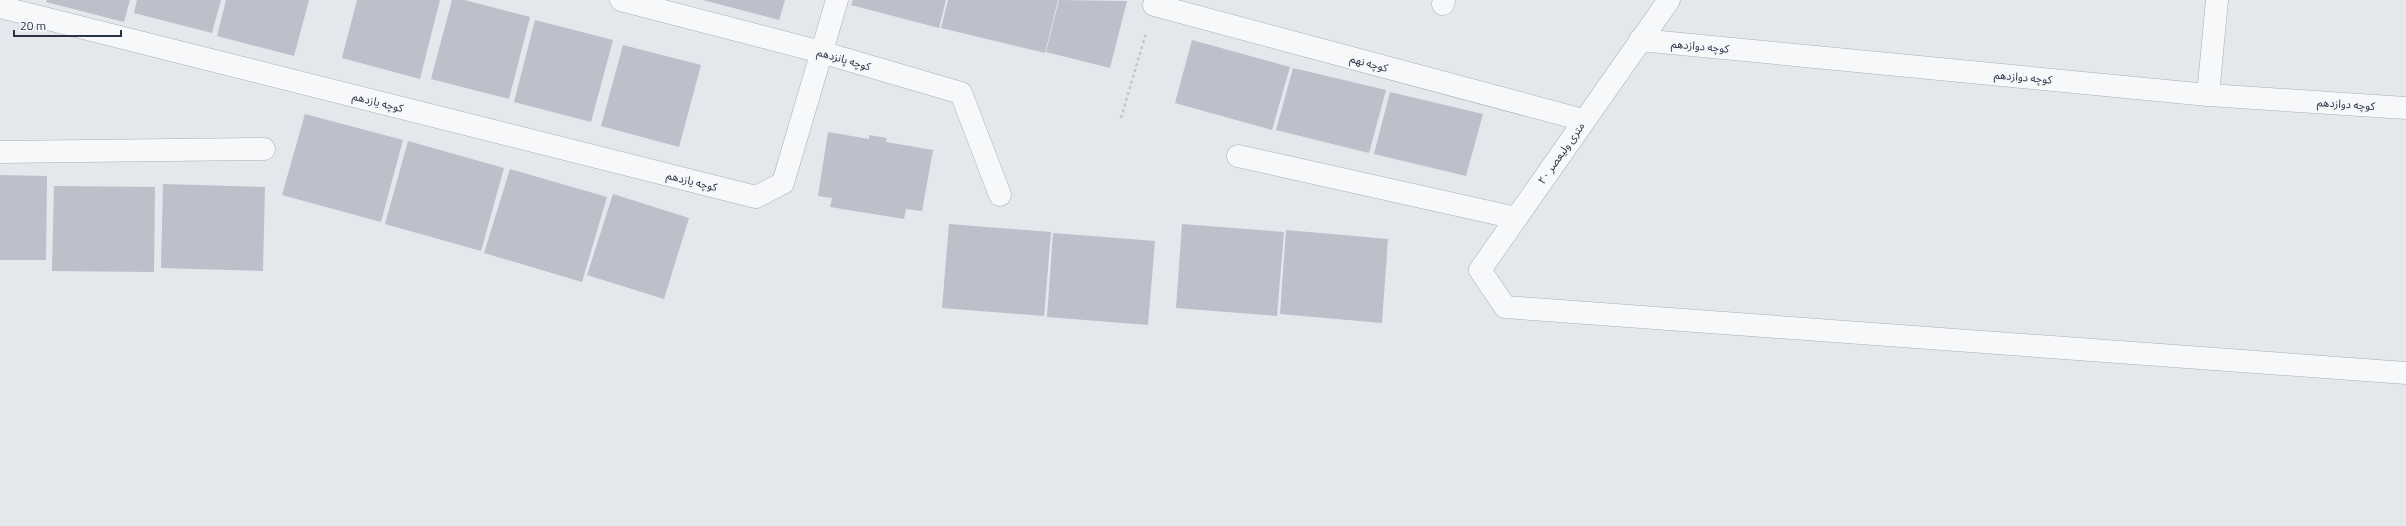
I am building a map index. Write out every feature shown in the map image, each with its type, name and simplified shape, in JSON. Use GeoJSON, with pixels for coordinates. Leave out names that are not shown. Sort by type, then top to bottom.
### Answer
{"type":"FeatureCollection","features":[{"type":"Feature","properties":{"kind":"street","name":"کوچه پانزدهم"},"geometry":{"type":"LineString","coordinates":[[621,0],[821,52],[962,93],[1000,195]]}},
{"type":"Feature","properties":{"kind":"street"},"geometry":{"type":"LineString","coordinates":[[821,52],[837,0]]}},
{"type":"Feature","properties":{"kind":"street","name":"۲۰ متری ولیعصر"},"geometry":{"type":"LineString","coordinates":[[1669,0],[1480,270],[1505,308],[2406,373]]}},
{"type":"Feature","properties":{"kind":"street"},"geometry":{"type":"LineString","coordinates":[[2208,95],[2217,0]]}},
{"type":"Feature","properties":{"kind":"street","name":"کوچه نهم"},"geometry":{"type":"LineString","coordinates":[[1154,5],[1584,120]]}},
{"type":"Feature","properties":{"kind":"street","name":"کوچه یازدهم"},"geometry":{"type":"LineString","coordinates":[[0,7],[756,197],[783,183],[821,52]]}},
{"type":"Feature","properties":{"kind":"street","name":"کوچه دوازدهم"},"geometry":{"type":"LineString","coordinates":[[1640,40],[2208,95],[2406,108]]}},
{"type":"Feature","properties":{"kind":"street"},"geometry":{"type":"LineString","coordinates":[[0,152],[264,149]]}},
{"type":"Feature","properties":{"kind":"street"},"geometry":{"type":"LineString","coordinates":[[1238,156],[1516,218]]}},
{"type":"Feature","properties":{"kind":"path"},"geometry":{"type":"LineString","coordinates":[[1121,118],[1154,5]]}},
{"type":"Feature","properties":{"kind":"building"},"geometry":{"type":"Polygon","coordinates":[[[47,0],[130,0],[124,22],[46,2],[47,0]]]}},
{"type":"Feature","properties":{"kind":"building"},"geometry":{"type":"Polygon","coordinates":[[[137,0],[221,0],[212,33],[134,13],[137,0]]]}},
{"type":"Feature","properties":{"kind":"building"},"geometry":{"type":"Polygon","coordinates":[[[226,0],[309,0],[294,56],[217,36],[226,0]]]}},
{"type":"Feature","properties":{"kind":"building"},"geometry":{"type":"Polygon","coordinates":[[[357,0],[440,0],[420,79],[342,58],[357,0]]]}},
{"type":"Feature","properties":{"kind":"building"},"geometry":{"type":"Polygon","coordinates":[[[452,0],[464,0],[530,17],[509,99],[431,79],[452,0]]]}},
{"type":"Feature","properties":{"kind":"building"},"geometry":{"type":"Polygon","coordinates":[[[703,0],[785,0],[779,20],[703,0]]]}},
{"type":"Feature","properties":{"kind":"building"},"geometry":{"type":"Polygon","coordinates":[[[853,0],[946,0],[939,28],[851,5],[853,0]]]}},
{"type":"Feature","properties":{"kind":"building"},"geometry":{"type":"Polygon","coordinates":[[[948,0],[1058,0],[1045,53],[941,28],[948,0]]]}},
{"type":"Feature","properties":{"kind":"building"},"geometry":{"type":"Polygon","coordinates":[[[1059,0],[1127,1],[1110,68],[1046,52],[1059,0]]]}},
{"type":"Feature","properties":{"kind":"building"},"geometry":{"type":"Polygon","coordinates":[[[535,20],[613,40],[591,122],[514,102],[535,20]]]}},
{"type":"Feature","properties":{"kind":"building"},"geometry":{"type":"Polygon","coordinates":[[[1192,40],[1290,67],[1272,130],[1175,103],[1192,40]]]}},
{"type":"Feature","properties":{"kind":"building"},"geometry":{"type":"Polygon","coordinates":[[[623,45],[701,65],[679,147],[601,126],[623,45]]]}},
{"type":"Feature","properties":{"kind":"building"},"geometry":{"type":"Polygon","coordinates":[[[1293,68],[1386,90],[1369,153],[1276,130],[1293,68]]]}},
{"type":"Feature","properties":{"kind":"building"},"geometry":{"type":"Polygon","coordinates":[[[1390,92],[1483,114],[1466,176],[1374,154],[1390,92]]]}},
{"type":"Feature","properties":{"kind":"building"},"geometry":{"type":"Polygon","coordinates":[[[305,114],[403,140],[381,222],[282,195],[305,114]]]}},
{"type":"Feature","properties":{"kind":"building"},"geometry":{"type":"Polygon","coordinates":[[[828,132],[869,139],[869,135],[887,138],[886,142],[933,150],[922,211],[906,209],[904,219],[830,207],[832,198],[818,196],[828,132]]]}},
{"type":"Feature","properties":{"kind":"building"},"geometry":{"type":"Polygon","coordinates":[[[408,141],[504,168],[481,251],[385,224],[408,141]]]}},
{"type":"Feature","properties":{"kind":"building"},"geometry":{"type":"Polygon","coordinates":[[[510,169],[607,197],[582,282],[484,253],[510,169]]]}},
{"type":"Feature","properties":{"kind":"building"},"geometry":{"type":"Polygon","coordinates":[[[0,175],[47,176],[46,260],[0,260],[0,175]]]}},
{"type":"Feature","properties":{"kind":"building"},"geometry":{"type":"Polygon","coordinates":[[[163,184],[265,187],[263,271],[161,268],[163,184]]]}},
{"type":"Feature","properties":{"kind":"building"},"geometry":{"type":"Polygon","coordinates":[[[54,186],[155,187],[154,272],[52,271],[54,186]]]}},
{"type":"Feature","properties":{"kind":"building"},"geometry":{"type":"Polygon","coordinates":[[[613,194],[689,218],[664,299],[587,275],[613,194]]]}},
{"type":"Feature","properties":{"kind":"building"},"geometry":{"type":"Polygon","coordinates":[[[949,224],[1051,232],[1044,316],[942,308],[949,224]]]}},
{"type":"Feature","properties":{"kind":"building"},"geometry":{"type":"Polygon","coordinates":[[[1182,224],[1284,232],[1277,316],[1176,308],[1182,224]]]}},
{"type":"Feature","properties":{"kind":"building"},"geometry":{"type":"Polygon","coordinates":[[[1286,230],[1388,239],[1382,323],[1280,314],[1286,230]]]}},
{"type":"Feature","properties":{"kind":"building"},"geometry":{"type":"Polygon","coordinates":[[[1053,233],[1155,241],[1148,325],[1047,317],[1053,233]]]}}]}
